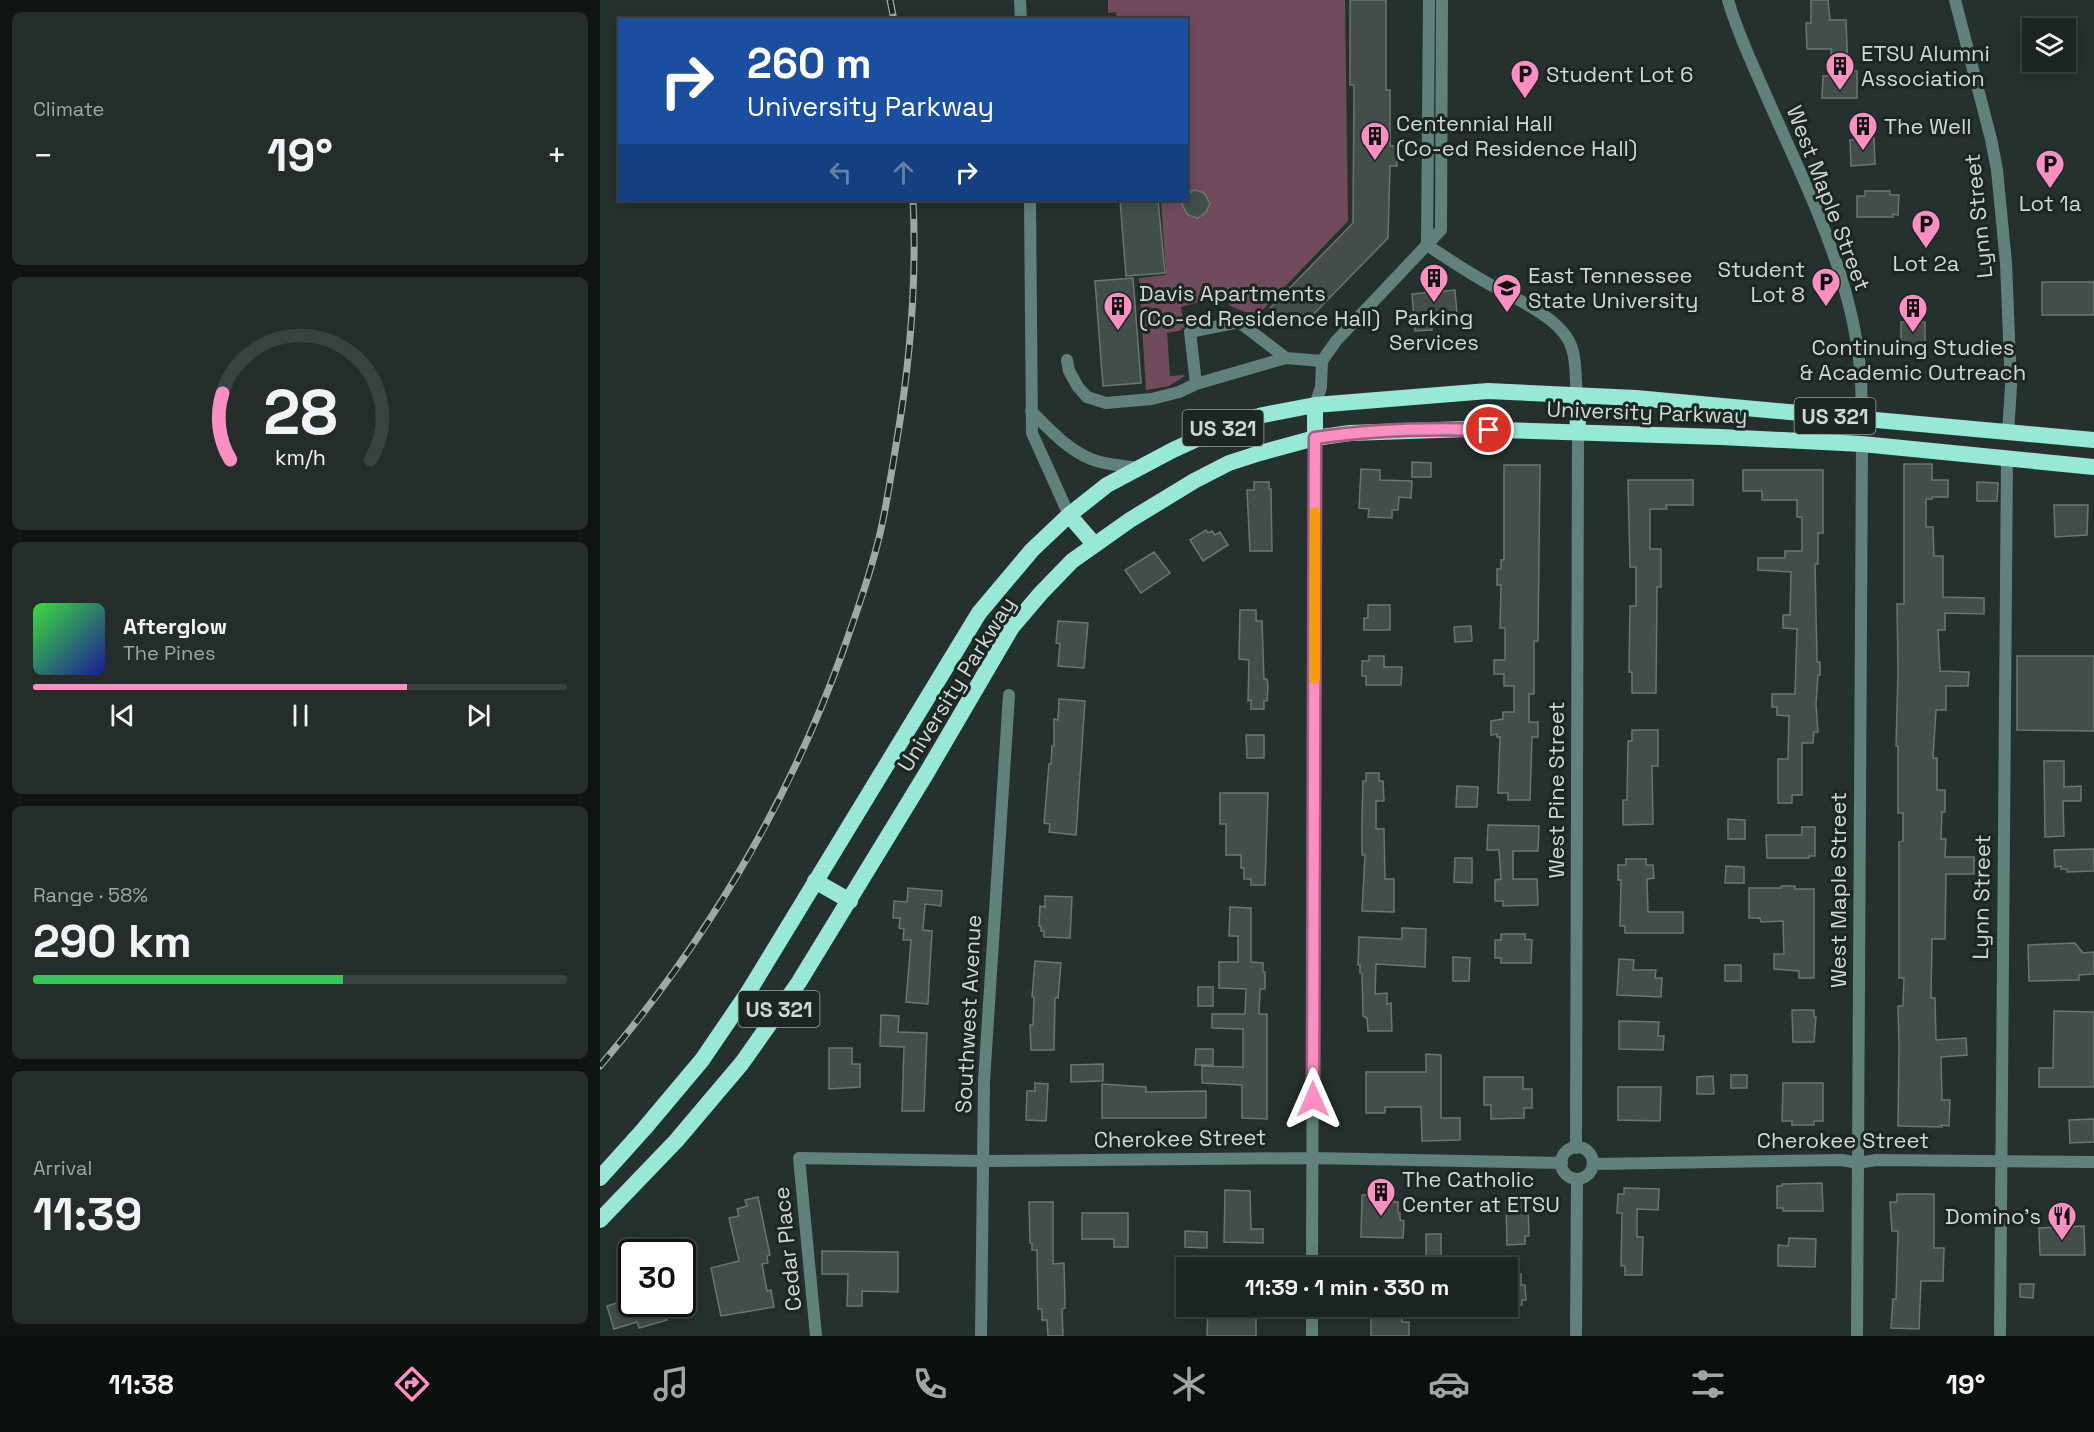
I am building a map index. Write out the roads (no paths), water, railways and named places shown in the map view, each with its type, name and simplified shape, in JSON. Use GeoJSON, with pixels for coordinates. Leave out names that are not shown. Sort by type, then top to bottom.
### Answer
{"type":"FeatureCollection","features":[{"type":"Feature","properties":{"kind":"highway","name":"University Parkway"},"geometry":{"type":"LineString","coordinates":[[600,1178],[702,1060],[749,991],[979,614],[1032,550],[1069,515],[1107,485],[1138,468],[1221,428],[1263,415],[1315,405],[1488,391],[1636,398],[2094,440]]}},
{"type":"Feature","properties":{"kind":"highway"},"geometry":{"type":"LineString","coordinates":[[1576,396],[1578,432]]}},
{"type":"Feature","properties":{"kind":"highway"},"geometry":{"type":"LineString","coordinates":[[1315,405],[1315,438]]}},
{"type":"Feature","properties":{"kind":"highway","name":"University Parkway"},"geometry":{"type":"LineString","coordinates":[[600,1220],[676,1141],[742,1063],[799,982],[850,901],[1012,627],[1041,592],[1072,561],[1094,544],[1194,481],[1229,463],[1315,438],[1350,433],[1409,430],[1578,432],[1862,444],[2094,467]]}},
{"type":"Feature","properties":{"kind":"highway"},"geometry":{"type":"LineString","coordinates":[[1069,515],[1094,544]]}},
{"type":"Feature","properties":{"kind":"highway"},"geometry":{"type":"LineString","coordinates":[[815,880],[850,901]]}},
{"type":"Feature","properties":{"kind":"street"},"geometry":{"type":"LineString","coordinates":[[1020,0],[1021,18]]}},
{"type":"Feature","properties":{"kind":"street"},"geometry":{"type":"LineString","coordinates":[[1427,245],[1429,0]]}},
{"type":"Feature","properties":{"kind":"street"},"geometry":{"type":"LineString","coordinates":[[1315,405],[1321,387],[1322,361],[1336,341],[1441,230],[1442,0]]}},
{"type":"Feature","properties":{"kind":"street","name":"West Maple Street"},"geometry":{"type":"LineString","coordinates":[[1728,0],[1752,64],[1808,190],[1842,279],[1852,318],[1859,369],[1862,396],[1861,418]]}},
{"type":"Feature","properties":{"kind":"street","name":"Lynn Street"},"geometry":{"type":"LineString","coordinates":[[1955,0],[1992,139],[1997,170],[2006,263],[2011,386],[2008,433]]}},
{"type":"Feature","properties":{"kind":"street"},"geometry":{"type":"LineString","coordinates":[[1030,201],[1032,433],[1069,515]]}},
{"type":"Feature","properties":{"kind":"street"},"geometry":{"type":"LineString","coordinates":[[1427,245],[1542,314],[1560,329],[1568,339],[1574,353],[1576,396]]}},
{"type":"Feature","properties":{"kind":"street"},"geometry":{"type":"LineString","coordinates":[[1196,384],[1190,332],[1239,322],[1286,358]]}},
{"type":"Feature","properties":{"kind":"street"},"geometry":{"type":"LineString","coordinates":[[1067,360],[1069,371],[1087,397],[1106,403],[1152,399],[1286,358],[1322,361]]}},
{"type":"Feature","properties":{"kind":"street"},"geometry":{"type":"LineString","coordinates":[[1031,411],[1065,444],[1081,454],[1104,462],[1138,468]]}},
{"type":"Feature","properties":{"kind":"street","name":"West Pine Street"},"geometry":{"type":"LineString","coordinates":[[1576,1148],[1578,432]]}},
{"type":"Feature","properties":{"kind":"street"},"geometry":{"type":"LineString","coordinates":[[1312,1257],[1315,438]]}},
{"type":"Feature","properties":{"kind":"street","name":"West Maple Street"},"geometry":{"type":"LineString","coordinates":[[1857,1336],[1862,444]]}},
{"type":"Feature","properties":{"kind":"street","name":"Lynn Street"},"geometry":{"type":"LineString","coordinates":[[2000,1336],[2007,458]]}},
{"type":"Feature","properties":{"kind":"street","name":"Southwest Avenue"},"geometry":{"type":"LineString","coordinates":[[981,1336],[982,1161],[988,1005],[1009,695]]}},
{"type":"Feature","properties":{"kind":"street"},"geometry":{"type":"LineString","coordinates":[[1576,1148],[1586,1150],[1593,1164],[1586,1176],[1577,1179],[1564,1172],[1562,1163],[1568,1151],[1576,1148]]}},
{"type":"Feature","properties":{"kind":"street","name":"Cherokee Street"},"geometry":{"type":"LineString","coordinates":[[799,1158],[982,1161],[1313,1158],[1562,1163]]}},
{"type":"Feature","properties":{"kind":"street","name":"Cedar Place"},"geometry":{"type":"LineString","coordinates":[[799,1158],[816,1336]]}},
{"type":"Feature","properties":{"kind":"street","name":"Cherokee Street"},"geometry":{"type":"LineString","coordinates":[[1593,1164],[1842,1160],[1858,1163],[1876,1160],[2094,1162]]}},
{"type":"Feature","properties":{"kind":"street"},"geometry":{"type":"LineString","coordinates":[[1576,1336],[1577,1179]]}},
{"type":"Feature","properties":{"kind":"street"},"geometry":{"type":"LineString","coordinates":[[1312,1317],[1312,1336]]}},
{"type":"Feature","properties":{"kind":"railway"},"geometry":{"type":"LineString","coordinates":[[890,0],[894,18]]}},
{"type":"Feature","properties":{"kind":"railway"},"geometry":{"type":"LineString","coordinates":[[600,1066],[675,970],[741,870],[796,764],[843,651],[879,536],[901,415],[909,354],[913,292],[913,201]]}},
{"type":"Feature","properties":{"kind":"place","name":"ETSU Alumni Association"},"geometry":{"type":"Point","coordinates":[1840,92]}},
{"type":"Feature","properties":{"kind":"place","name":"Student Lot 6"},"geometry":{"type":"Point","coordinates":[1525,100]}},
{"type":"Feature","properties":{"kind":"place","name":"The Well"},"geometry":{"type":"Point","coordinates":[1863,152]}},
{"type":"Feature","properties":{"kind":"place","name":"Centennial Hall (Co-ed Residence Hall)"},"geometry":{"type":"Point","coordinates":[1375,162]}},
{"type":"Feature","properties":{"kind":"place","name":"Lot 1a"},"geometry":{"type":"Point","coordinates":[2050,190]}},
{"type":"Feature","properties":{"kind":"place","name":"Lot 2a"},"geometry":{"type":"Point","coordinates":[1926,250]}},
{"type":"Feature","properties":{"kind":"place","name":"Parking Services"},"geometry":{"type":"Point","coordinates":[1434,304]}},
{"type":"Feature","properties":{"kind":"place","name":"Student Lot 8"},"geometry":{"type":"Point","coordinates":[1826,308]}},
{"type":"Feature","properties":{"kind":"place","name":"East Tennessee State University"},"geometry":{"type":"Point","coordinates":[1507,314]}},
{"type":"Feature","properties":{"kind":"place","name":"Davis Apartments (Co-ed Residence Hall)"},"geometry":{"type":"Point","coordinates":[1118,332]}},
{"type":"Feature","properties":{"kind":"place","name":"Continuing Studies & Academic Outreach"},"geometry":{"type":"Point","coordinates":[1913,334]}},
{"type":"Feature","properties":{"kind":"place","name":"The Catholic Center at ETSU"},"geometry":{"type":"Point","coordinates":[1381,1218]}},
{"type":"Feature","properties":{"kind":"place","name":"Domino's"},"geometry":{"type":"Point","coordinates":[2062,1242]}}]}
